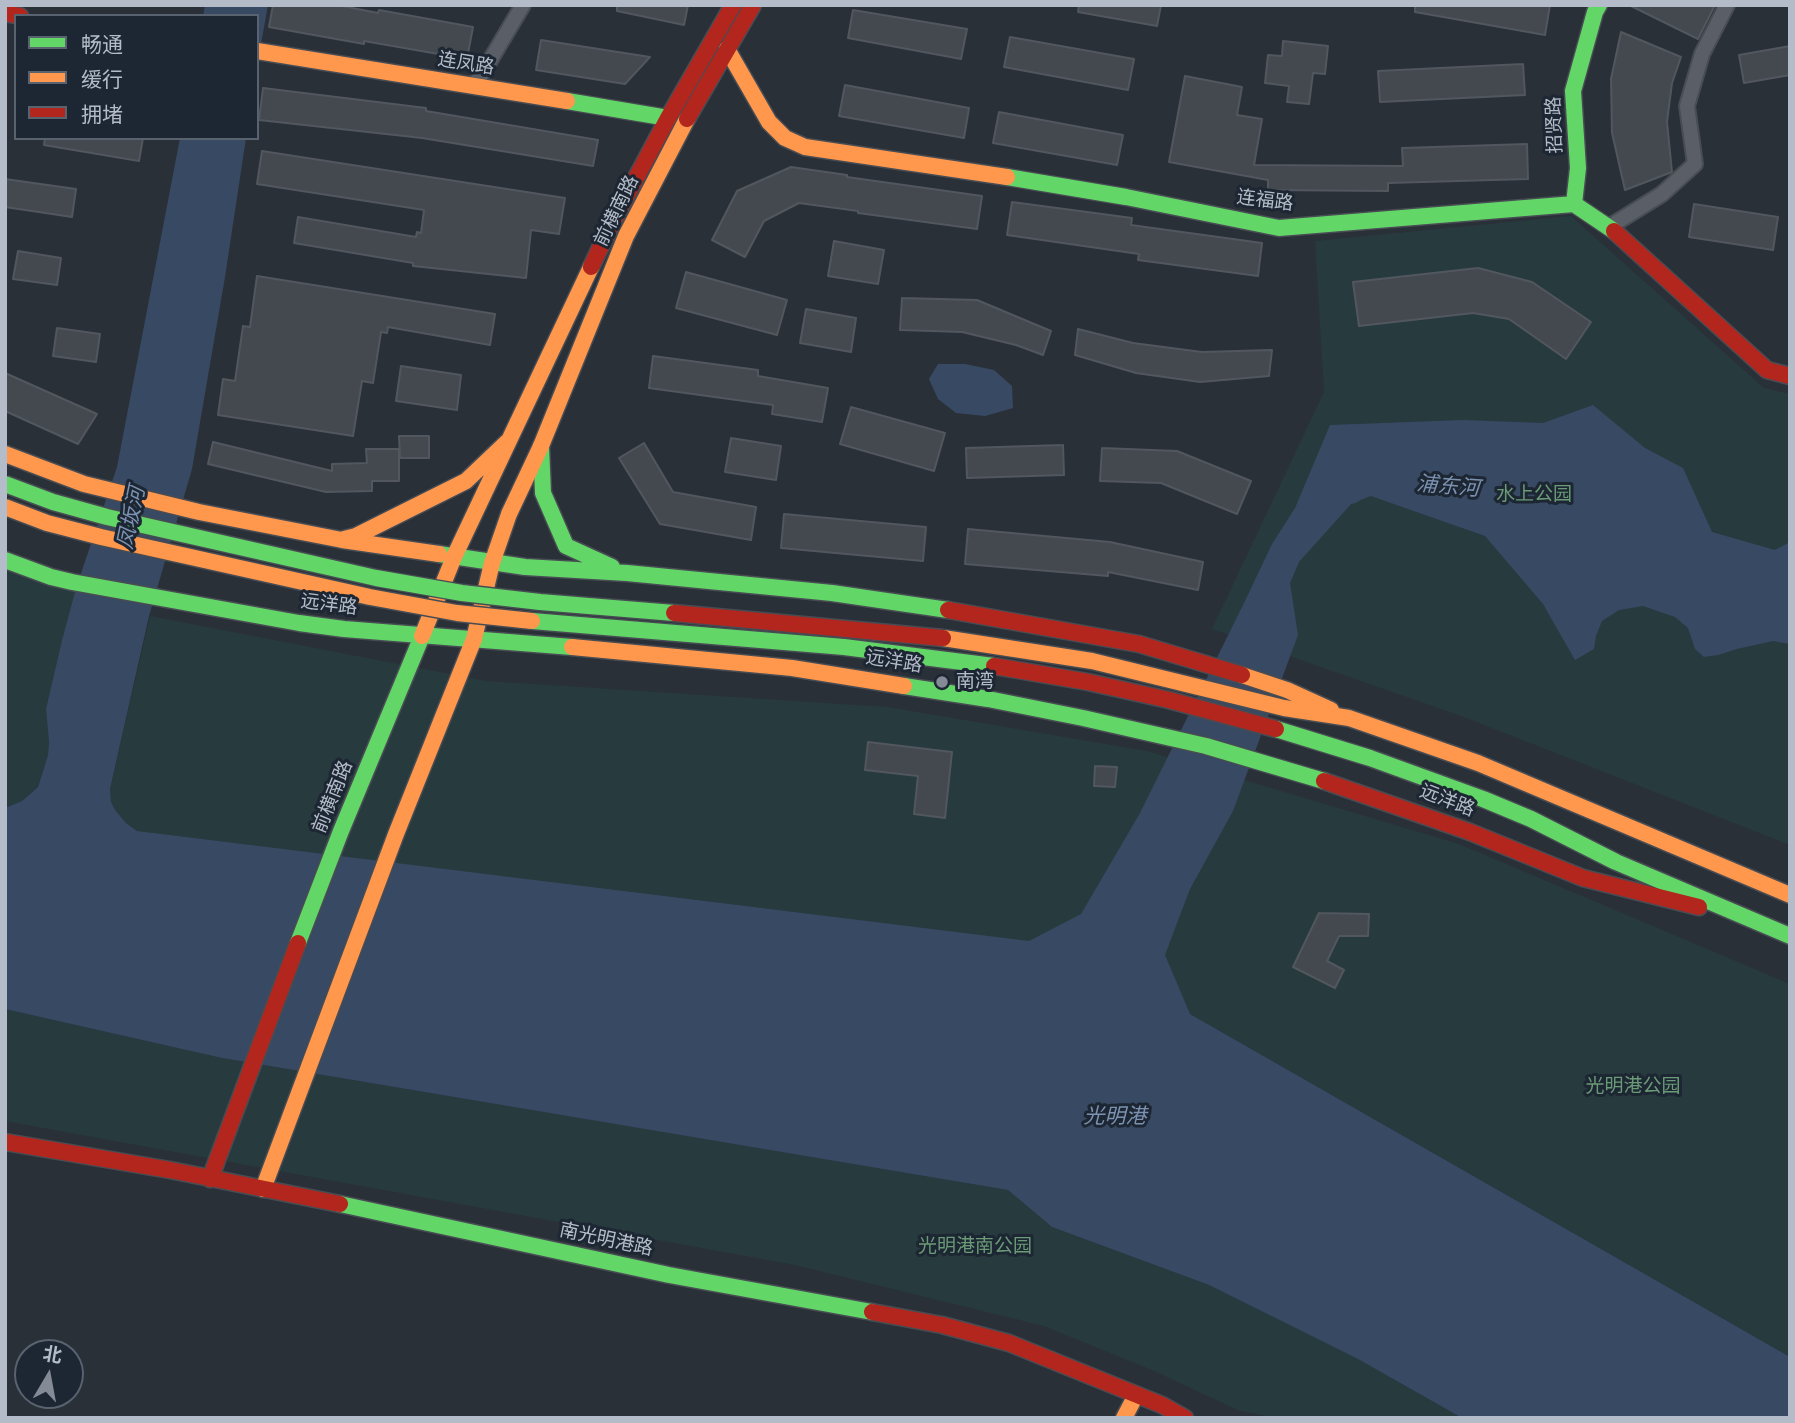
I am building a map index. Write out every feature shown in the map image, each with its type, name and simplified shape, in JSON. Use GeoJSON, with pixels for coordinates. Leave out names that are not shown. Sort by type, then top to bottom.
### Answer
{"type":"FeatureCollection","features":[{"type":"Feature","properties":{"kind":"main road","name":"前横南路"},"geometry":{"type":"LineString","coordinates":[[210,1179],[341,831],[454,557],[611,225],[733,5]]}},
{"type":"Feature","properties":{"kind":"main road","name":"前横南路"},"geometry":{"type":"LineString","coordinates":[[263,1189],[396,834],[474,639],[492,562],[509,514],[541,446],[626,236],[681,129],[753,5]]}},
{"type":"Feature","properties":{"kind":"main road","name":"招贤路"},"geometry":{"type":"LineString","coordinates":[[1574,204],[1578,168],[1573,90],[1599,5]]}},
{"type":"Feature","properties":{"kind":"main road","name":"连福路"},"geometry":{"type":"LineString","coordinates":[[727,50],[769,122],[785,138],[805,147],[1039,182],[1279,228],[1574,204]]}},
{"type":"Feature","properties":{"kind":"main road","name":"连凤路"},"geometry":{"type":"LineString","coordinates":[[259,51],[668,118]]}},
{"type":"Feature","properties":{"kind":"main road"},"geometry":{"type":"LineString","coordinates":[[1574,204],[1609,227],[1768,370],[1790,376]]}},
{"type":"Feature","properties":{"kind":"main road","name":"前横南路"},"geometry":{"type":"LineString","coordinates":[[342,540],[356,536],[466,481],[511,438]]}},
{"type":"Feature","properties":{"kind":"main road","name":"前横南路"},"geometry":{"type":"LineString","coordinates":[[541,446],[543,493],[566,546],[627,573]]}},
{"type":"Feature","properties":{"kind":"main road"},"geometry":{"type":"LineString","coordinates":[[5,454],[84,484],[200,512],[342,540],[525,567],[627,573],[832,593],[939,608],[1139,644],[1287,690],[1349,718],[1478,763],[1790,895]]}},
{"type":"Feature","properties":{"kind":"main road"},"geometry":{"type":"LineString","coordinates":[[5,484],[53,502],[107,517],[376,578],[450,591],[540,602],[924,635],[1011,647],[1092,661],[1284,708],[1349,718]]}},
{"type":"Feature","properties":{"kind":"main road","name":"远洋路"},"geometry":{"type":"LineString","coordinates":[[5,507],[47,523],[101,537],[370,597],[457,613],[844,647],[993,665],[1102,685],[1196,707],[1381,762],[1483,799],[1531,819],[1616,862],[1790,936]]}},
{"type":"Feature","properties":{"kind":"main road","name":"远洋路"},"geometry":{"type":"LineString","coordinates":[[5,560],[72,582],[289,622],[422,636],[740,662],[845,675],[988,699],[1160,734],[1262,761],[1404,807],[1583,878],[1752,920]]}},
{"type":"Feature","properties":{"kind":"main road","name":"南光明港路"},"geometry":{"type":"LineString","coordinates":[[5,1142],[170,1170],[428,1222],[659,1273],[942,1325],[1009,1343],[1162,1405],[1185,1418]]}},
{"type":"Feature","properties":{"kind":"main road"},"geometry":{"type":"LineString","coordinates":[[1124,1418],[1136,1395]]}},
{"type":"Feature","properties":{"kind":"street"},"geometry":{"type":"LineString","coordinates":[[473,86],[523,5]]}},
{"type":"Feature","properties":{"kind":"street"},"geometry":{"type":"LineString","coordinates":[[1609,227],[1662,194],[1695,164],[1687,106],[1702,54],[1727,5]]}},
{"type":"Feature","properties":{"kind":"green space","name":"水上公园"},"geometry":{"type":"Polygon","coordinates":[[[1571,216],[1764,388],[1790,394],[1790,845],[1464,717],[1212,629],[1324,392],[1315,241],[1571,216]]]}},
{"type":"Feature","properties":{"kind":"green space"},"geometry":{"type":"Polygon","coordinates":[[[5,564],[76,588],[46,709],[48,755],[38,786],[22,801],[5,808],[5,564]]]}},
{"type":"Feature","properties":{"kind":"green space","name":"光明港公园"},"geometry":{"type":"Polygon","coordinates":[[[150,616],[486,681],[888,707],[1147,751],[1459,844],[1790,984],[1790,1357],[1190,1014],[137,831],[115,810],[110,789],[150,616]]]}},
{"type":"Feature","properties":{"kind":"green space","name":"光明港南公园"},"geometry":{"type":"Polygon","coordinates":[[[5,1009],[222,1058],[1008,1190],[1052,1227],[1209,1285],[1358,1359],[1462,1418],[1278,1418],[1240,1411],[1152,1370],[1044,1326],[795,1265],[5,1121],[5,1009]]]}},
{"type":"Feature","properties":{"kind":"water"},"geometry":{"type":"Polygon","coordinates":[[[205,5],[268,5],[259,55],[259,14],[203,14],[205,5]]]}},
{"type":"Feature","properties":{"kind":"water","name":"光明港"},"geometry":{"type":"Polygon","coordinates":[[[180,140],[246,140],[192,469],[149,616],[110,789],[111,802],[126,823],[137,831],[1029,941],[1081,914],[1140,813],[1272,544],[1295,508],[1330,425],[1463,420],[1543,423],[1593,405],[1645,448],[1683,468],[1712,532],[1775,550],[1790,542],[1790,644],[1773,641],[1704,657],[1695,649],[1688,628],[1675,617],[1643,606],[1619,610],[1602,621],[1594,649],[1575,660],[1543,604],[1485,536],[1371,496],[1319,516],[1290,583],[1298,635],[1233,811],[1190,889],[1165,955],[1190,1014],[1790,1357],[1790,1418],[1462,1418],[1358,1359],[1209,1285],[1052,1227],[1008,1190],[222,1058],[5,1009],[5,808],[22,801],[38,787],[48,755],[46,709],[62,640],[76,588],[117,467],[180,140]]]}},
{"type":"Feature","properties":{"kind":"water"},"geometry":{"type":"Polygon","coordinates":[[[938,364],[965,364],[994,370],[1012,386],[1013,408],[985,416],[956,413],[938,399],[929,379],[938,364]]]}},
{"type":"Feature","properties":{"kind":"building"},"geometry":{"type":"Polygon","coordinates":[[[273,5],[337,5],[473,27],[467,59],[269,27],[273,5]]]}},
{"type":"Feature","properties":{"kind":"building"},"geometry":{"type":"Polygon","coordinates":[[[617,5],[688,5],[684,25],[617,11],[617,5]]]}},
{"type":"Feature","properties":{"kind":"building"},"geometry":{"type":"Polygon","coordinates":[[[1079,5],[1161,5],[1157,26],[1078,12],[1079,5]]]}},
{"type":"Feature","properties":{"kind":"building"},"geometry":{"type":"Polygon","coordinates":[[[1415,5],[1550,5],[1545,35],[1415,12],[1415,5]]]}},
{"type":"Feature","properties":{"kind":"building"},"geometry":{"type":"Polygon","coordinates":[[[1629,5],[1715,5],[1698,39],[1629,5]]]}},
{"type":"Feature","properties":{"kind":"building"},"geometry":{"type":"Polygon","coordinates":[[[853,10],[967,29],[961,59],[848,38],[853,10]]]}},
{"type":"Feature","properties":{"kind":"building"},"geometry":{"type":"Polygon","coordinates":[[[1621,32],[1681,57],[1672,83],[1667,122],[1672,172],[1625,190],[1612,133],[1611,79],[1621,32]]]}},
{"type":"Feature","properties":{"kind":"building"},"geometry":{"type":"Polygon","coordinates":[[[1010,37],[1134,59],[1128,90],[1004,67],[1010,37]]]}},
{"type":"Feature","properties":{"kind":"building"},"geometry":{"type":"Polygon","coordinates":[[[541,40],[650,57],[625,84],[536,70],[541,40]]]}},
{"type":"Feature","properties":{"kind":"building"},"geometry":{"type":"Polygon","coordinates":[[[1283,41],[1328,46],[1325,74],[1313,73],[1309,104],[1287,102],[1289,86],[1265,83],[1268,55],[1282,56],[1283,41]]]}},
{"type":"Feature","properties":{"kind":"building"},"geometry":{"type":"Polygon","coordinates":[[[1790,46],[1790,75],[1744,83],[1739,55],[1790,46]]]}},
{"type":"Feature","properties":{"kind":"building"},"geometry":{"type":"Polygon","coordinates":[[[1523,64],[1525,95],[1380,102],[1378,71],[1523,64]]]}},
{"type":"Feature","properties":{"kind":"building"},"geometry":{"type":"Polygon","coordinates":[[[1185,76],[1242,87],[1237,115],[1262,119],[1254,165],[1403,166],[1402,148],[1527,144],[1528,179],[1388,183],[1388,191],[1268,190],[1268,180],[1169,162],[1185,76]]]}},
{"type":"Feature","properties":{"kind":"building"},"geometry":{"type":"Polygon","coordinates":[[[845,85],[969,108],[964,138],[839,116],[845,85]]]}},
{"type":"Feature","properties":{"kind":"building"},"geometry":{"type":"Polygon","coordinates":[[[263,88],[426,108],[426,111],[598,140],[593,166],[422,138],[259,120],[263,88]]]}},
{"type":"Feature","properties":{"kind":"building"},"geometry":{"type":"Polygon","coordinates":[[[999,112],[1123,135],[1117,165],[993,143],[999,112]]]}},
{"type":"Feature","properties":{"kind":"building"},"geometry":{"type":"Polygon","coordinates":[[[45,140],[143,140],[139,161],[44,145],[45,140]]]}},
{"type":"Feature","properties":{"kind":"building"},"geometry":{"type":"Polygon","coordinates":[[[262,151],[565,198],[559,234],[531,230],[526,278],[413,266],[413,263],[294,243],[298,217],[416,237],[417,232],[421,233],[424,210],[257,184],[262,151]]]}},
{"type":"Feature","properties":{"kind":"building"},"geometry":{"type":"Polygon","coordinates":[[[791,167],[982,196],[977,229],[799,203],[764,221],[745,257],[712,240],[737,191],[791,167]]]}},
{"type":"Feature","properties":{"kind":"building"},"geometry":{"type":"Polygon","coordinates":[[[5,179],[76,189],[72,217],[5,207],[5,179]]]}},
{"type":"Feature","properties":{"kind":"building"},"geometry":{"type":"Polygon","coordinates":[[[1012,202],[1132,218],[1131,225],[1262,243],[1258,276],[1138,260],[1139,254],[1007,235],[1012,202]]]}},
{"type":"Feature","properties":{"kind":"building"},"geometry":{"type":"Polygon","coordinates":[[[1694,204],[1778,217],[1773,250],[1689,237],[1694,204]]]}},
{"type":"Feature","properties":{"kind":"building"},"geometry":{"type":"Polygon","coordinates":[[[834,241],[884,250],[878,284],[828,276],[834,241]]]}},
{"type":"Feature","properties":{"kind":"building"},"geometry":{"type":"Polygon","coordinates":[[[18,251],[61,258],[57,285],[13,279],[18,251]]]}},
{"type":"Feature","properties":{"kind":"building"},"geometry":{"type":"Polygon","coordinates":[[[1478,268],[1532,282],[1591,322],[1566,359],[1509,319],[1473,313],[1359,326],[1353,282],[1478,268]]]}},
{"type":"Feature","properties":{"kind":"building"},"geometry":{"type":"Polygon","coordinates":[[[686,272],[787,300],[777,335],[676,308],[686,272]]]}},
{"type":"Feature","properties":{"kind":"building"},"geometry":{"type":"Polygon","coordinates":[[[257,276],[495,314],[490,345],[388,327],[387,333],[381,332],[373,383],[362,381],[353,436],[218,415],[223,379],[235,381],[243,326],[250,327],[257,276]]]}},
{"type":"Feature","properties":{"kind":"building"},"geometry":{"type":"Polygon","coordinates":[[[902,298],[977,300],[1051,331],[1043,355],[1016,345],[962,332],[900,330],[902,298]]]}},
{"type":"Feature","properties":{"kind":"building"},"geometry":{"type":"Polygon","coordinates":[[[806,309],[856,318],[851,352],[800,343],[806,309]]]}},
{"type":"Feature","properties":{"kind":"building"},"geometry":{"type":"Polygon","coordinates":[[[57,328],[100,334],[96,362],[53,356],[57,328]]]}},
{"type":"Feature","properties":{"kind":"building"},"geometry":{"type":"Polygon","coordinates":[[[1078,329],[1133,343],[1202,352],[1272,350],[1269,376],[1200,382],[1136,373],[1075,355],[1078,329]]]}},
{"type":"Feature","properties":{"kind":"building"},"geometry":{"type":"Polygon","coordinates":[[[653,356],[758,370],[758,376],[828,388],[822,422],[772,414],[773,405],[649,388],[653,356]]]}},
{"type":"Feature","properties":{"kind":"building"},"geometry":{"type":"Polygon","coordinates":[[[401,366],[461,375],[457,410],[396,401],[401,366]]]}},
{"type":"Feature","properties":{"kind":"building"},"geometry":{"type":"Polygon","coordinates":[[[5,373],[97,414],[78,444],[5,411],[5,373]]]}},
{"type":"Feature","properties":{"kind":"building"},"geometry":{"type":"Polygon","coordinates":[[[851,407],[945,433],[934,471],[840,444],[851,407]]]}},
{"type":"Feature","properties":{"kind":"building"},"geometry":{"type":"Polygon","coordinates":[[[399,436],[429,436],[429,458],[400,458],[399,436]]]}},
{"type":"Feature","properties":{"kind":"building"},"geometry":{"type":"Polygon","coordinates":[[[731,438],[781,446],[776,480],[725,472],[731,438]]]}},
{"type":"Feature","properties":{"kind":"building"},"geometry":{"type":"Polygon","coordinates":[[[213,442],[332,471],[332,464],[367,463],[366,449],[399,449],[399,481],[372,481],[372,491],[326,492],[208,464],[213,442]]]}},
{"type":"Feature","properties":{"kind":"building"},"geometry":{"type":"Polygon","coordinates":[[[644,443],[673,492],[756,507],[751,540],[660,524],[619,458],[644,443]]]}},
{"type":"Feature","properties":{"kind":"building"},"geometry":{"type":"Polygon","coordinates":[[[1063,445],[1064,475],[967,478],[966,448],[1063,445]]]}},
{"type":"Feature","properties":{"kind":"building"},"geometry":{"type":"Polygon","coordinates":[[[1102,448],[1177,451],[1251,481],[1237,514],[1161,483],[1100,481],[1102,448]]]}},
{"type":"Feature","properties":{"kind":"building"},"geometry":{"type":"Polygon","coordinates":[[[784,514],[926,527],[923,561],[781,548],[784,514]]]}},
{"type":"Feature","properties":{"kind":"building"},"geometry":{"type":"Polygon","coordinates":[[[968,529],[1110,542],[1203,562],[1198,590],[1108,572],[1108,576],[965,564],[968,529]]]}},
{"type":"Feature","properties":{"kind":"building"},"geometry":{"type":"Polygon","coordinates":[[[868,742],[952,752],[945,818],[914,814],[918,776],[865,770],[868,742]]]}},
{"type":"Feature","properties":{"kind":"building"},"geometry":{"type":"Polygon","coordinates":[[[1095,766],[1117,767],[1115,787],[1094,786],[1095,766]]]}},
{"type":"Feature","properties":{"kind":"building"},"geometry":{"type":"Polygon","coordinates":[[[1319,913],[1369,914],[1368,936],[1339,936],[1327,961],[1344,970],[1335,988],[1293,967],[1319,913]]]}},
{"type":"Feature","properties":{"kind":"waterway","name":"浦东河"},"geometry":{"type":"LineString","coordinates":[[1291,550],[1345,490],[1350,490]]}},
{"type":"Feature","properties":{"kind":"traffic: fast"},"geometry":{"type":"LineString","coordinates":[[1574,204],[1578,168],[1573,91],[1599,5]]}},
{"type":"Feature","properties":{"kind":"traffic: fast"},"geometry":{"type":"LineString","coordinates":[[567,101],[668,118]]}},
{"type":"Feature","properties":{"kind":"traffic: fast"},"geometry":{"type":"LineString","coordinates":[[1007,177],[1126,197],[1279,228],[1574,204],[1614,231]]}},
{"type":"Feature","properties":{"kind":"traffic: fast"},"geometry":{"type":"LineString","coordinates":[[541,446],[543,493],[566,546],[612,567]]}},
{"type":"Feature","properties":{"kind":"traffic: fast"},"geometry":{"type":"LineString","coordinates":[[5,484],[53,502],[107,517],[376,578],[462,593],[674,613]]}},
{"type":"Feature","properties":{"kind":"traffic: fast"},"geometry":{"type":"LineString","coordinates":[[439,554],[525,567],[627,573],[832,593],[948,610]]}},
{"type":"Feature","properties":{"kind":"traffic: fast"},"geometry":{"type":"LineString","coordinates":[[5,560],[72,582],[299,623],[572,647]]}},
{"type":"Feature","properties":{"kind":"traffic: fast"},"geometry":{"type":"LineString","coordinates":[[532,621],[844,647],[994,666]]}},
{"type":"Feature","properties":{"kind":"traffic: fast"},"geometry":{"type":"LineString","coordinates":[[298,943],[422,636]]}},
{"type":"Feature","properties":{"kind":"traffic: fast"},"geometry":{"type":"LineString","coordinates":[[904,686],[1083,718],[1206,746],[1324,781]]}},
{"type":"Feature","properties":{"kind":"traffic: fast"},"geometry":{"type":"LineString","coordinates":[[1276,729],[1370,758],[1483,799],[1531,819],[1616,862],[1790,936]]}},
{"type":"Feature","properties":{"kind":"traffic: fast"},"geometry":{"type":"LineString","coordinates":[[340,1204],[669,1275],[872,1312]]}},
{"type":"Feature","properties":{"kind":"traffic: slow"},"geometry":{"type":"LineString","coordinates":[[727,49],[769,122],[785,138],[805,147],[1007,177]]}},
{"type":"Feature","properties":{"kind":"traffic: slow"},"geometry":{"type":"LineString","coordinates":[[259,51],[567,101]]}},
{"type":"Feature","properties":{"kind":"traffic: slow"},"geometry":{"type":"LineString","coordinates":[[474,639],[492,563],[509,514],[541,446],[626,236],[687,119]]}},
{"type":"Feature","properties":{"kind":"traffic: slow"},"geometry":{"type":"LineString","coordinates":[[422,636],[454,557],[591,267]]}},
{"type":"Feature","properties":{"kind":"traffic: slow"},"geometry":{"type":"LineString","coordinates":[[344,539],[356,536],[466,481],[507,442]]}},
{"type":"Feature","properties":{"kind":"traffic: slow"},"geometry":{"type":"LineString","coordinates":[[5,454],[84,484],[199,512],[342,540],[439,554]]}},
{"type":"Feature","properties":{"kind":"traffic: slow"},"geometry":{"type":"LineString","coordinates":[[5,507],[47,523],[101,537],[370,597],[457,613],[532,621]]}},
{"type":"Feature","properties":{"kind":"traffic: slow"},"geometry":{"type":"LineString","coordinates":[[943,638],[1092,661],[1284,708]]}},
{"type":"Feature","properties":{"kind":"traffic: slow"},"geometry":{"type":"LineString","coordinates":[[263,1189],[396,834],[474,639]]}},
{"type":"Feature","properties":{"kind":"traffic: slow"},"geometry":{"type":"LineString","coordinates":[[572,647],[792,668],[904,686]]}},
{"type":"Feature","properties":{"kind":"traffic: slow"},"geometry":{"type":"LineString","coordinates":[[1242,675],[1287,690],[1331,710]]}},
{"type":"Feature","properties":{"kind":"traffic: slow"},"geometry":{"type":"LineString","coordinates":[[1284,708],[1349,718],[1478,763],[1790,895]]}},
{"type":"Feature","properties":{"kind":"traffic: slow"},"geometry":{"type":"LineString","coordinates":[[1124,1418],[1136,1395]]}},
{"type":"Feature","properties":{"kind":"traffic: jam"},"geometry":{"type":"LineString","coordinates":[[591,267],[668,118],[733,5]]}},
{"type":"Feature","properties":{"kind":"traffic: jam"},"geometry":{"type":"LineString","coordinates":[[687,119],[753,5]]}},
{"type":"Feature","properties":{"kind":"traffic: jam"},"geometry":{"type":"LineString","coordinates":[[5,13],[14,15]]}},
{"type":"Feature","properties":{"kind":"traffic: jam"},"geometry":{"type":"LineString","coordinates":[[1614,231],[1767,370],[1790,376]]}},
{"type":"Feature","properties":{"kind":"traffic: jam"},"geometry":{"type":"LineString","coordinates":[[948,610],[1139,644],[1242,675]]}},
{"type":"Feature","properties":{"kind":"traffic: jam"},"geometry":{"type":"LineString","coordinates":[[674,613],[943,638]]}},
{"type":"Feature","properties":{"kind":"traffic: jam"},"geometry":{"type":"LineString","coordinates":[[994,666],[1088,682],[1169,700],[1276,729]]}},
{"type":"Feature","properties":{"kind":"traffic: jam"},"geometry":{"type":"LineString","coordinates":[[1324,781],[1470,832],[1583,878],[1699,907]]}},
{"type":"Feature","properties":{"kind":"traffic: jam"},"geometry":{"type":"LineString","coordinates":[[210,1179],[298,943]]}},
{"type":"Feature","properties":{"kind":"traffic: jam"},"geometry":{"type":"LineString","coordinates":[[5,1142],[170,1170],[340,1204]]}},
{"type":"Feature","properties":{"kind":"traffic: jam"},"geometry":{"type":"LineString","coordinates":[[872,1312],[942,1325],[1009,1343],[1162,1405],[1185,1418]]}},
{"type":"Feature","properties":{"kind":"place","name":"南湾"},"geometry":{"type":"Point","coordinates":[942,682]}},
{"type":"Feature","properties":{"kind":"water label","name":"凤坂河"},"geometry":{"type":"Point","coordinates":[132,518]}}]}
